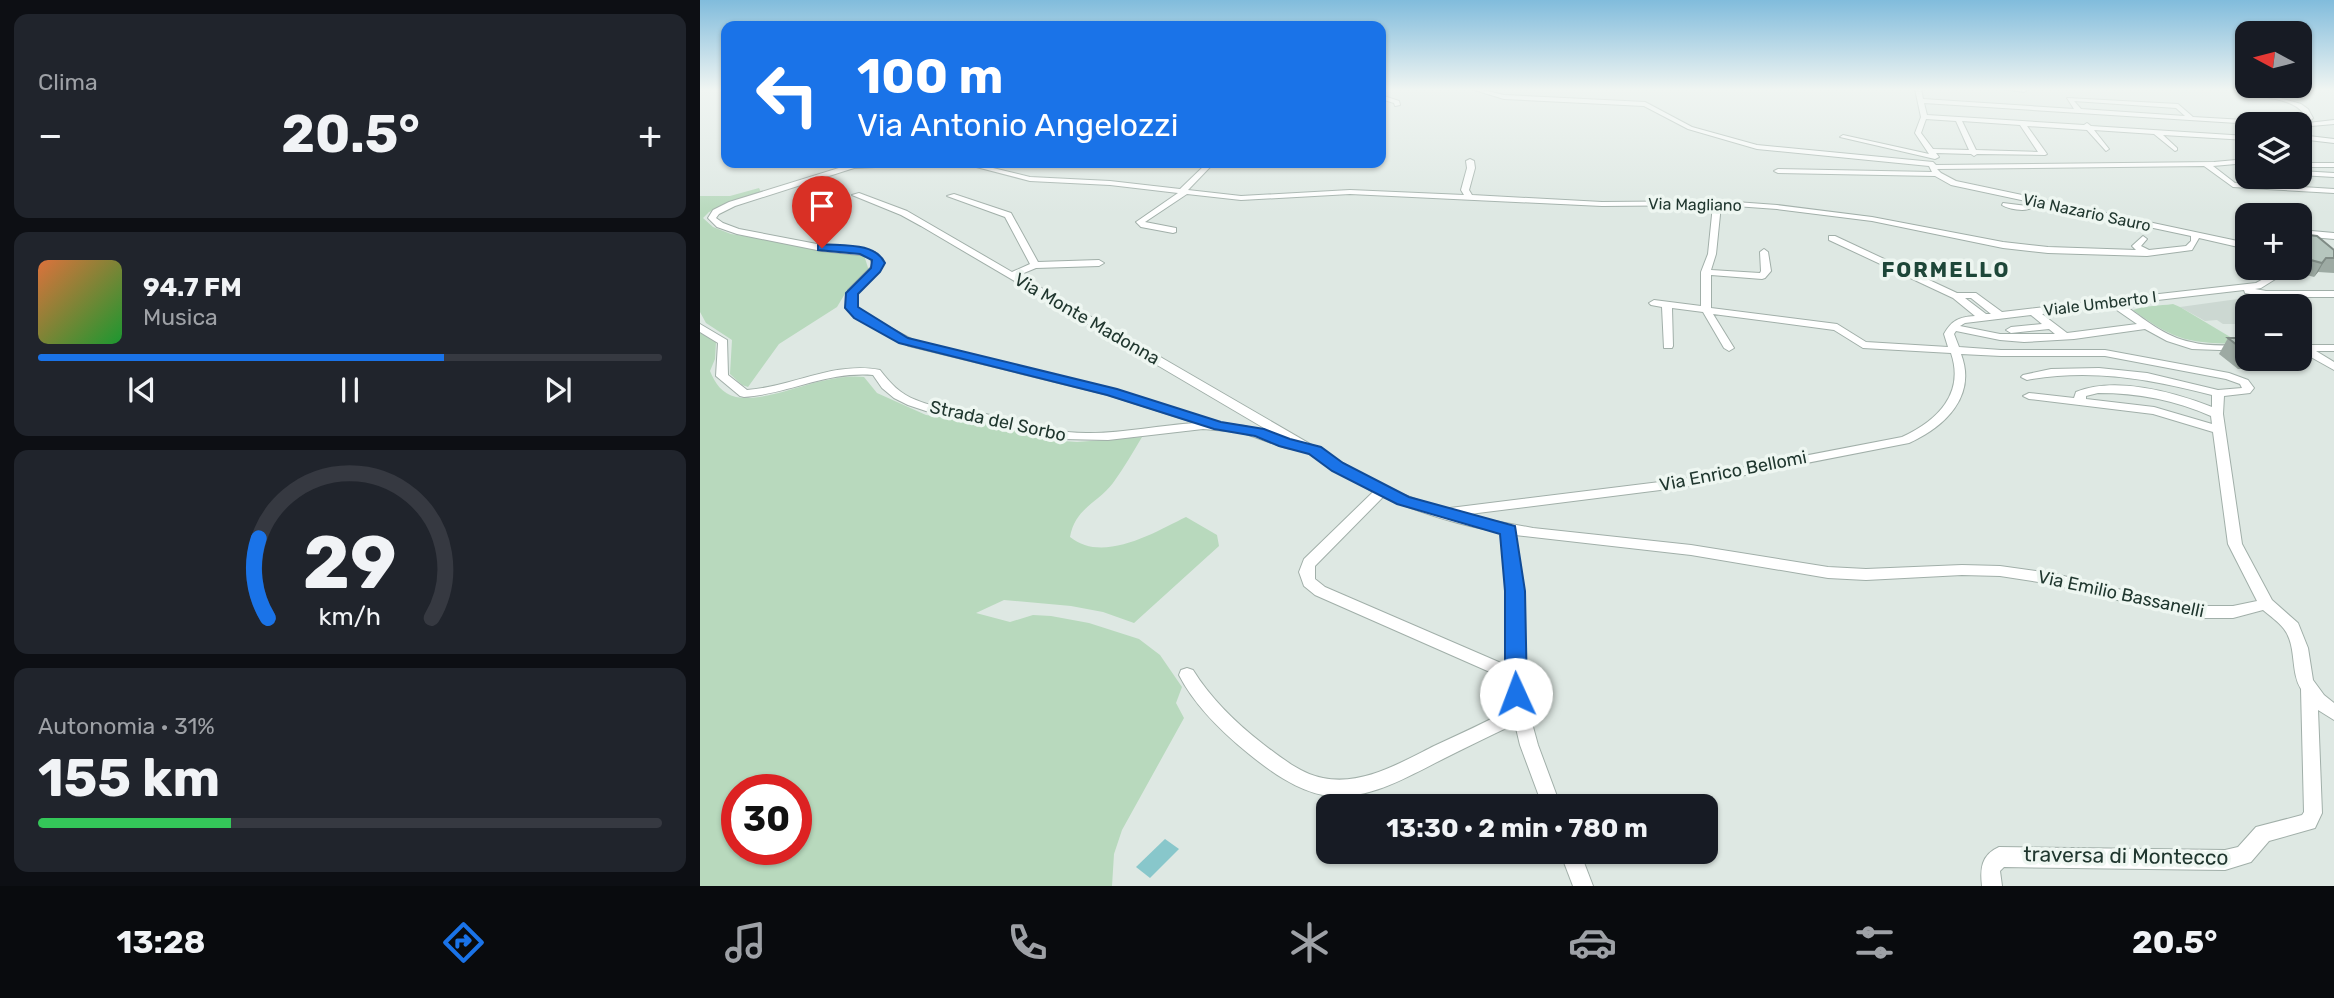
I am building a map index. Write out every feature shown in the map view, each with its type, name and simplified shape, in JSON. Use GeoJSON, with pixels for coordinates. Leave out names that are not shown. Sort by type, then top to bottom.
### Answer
{"type":"FeatureCollection","features":[{"type":"Feature","properties":{"kind":"street"},"geometry":{"type":"LineString","coordinates":[[1698,130],[1762,148],[1934,163],[1975,154],[2043,155],[2027,130]]}},
{"type":"Feature","properties":{"kind":"street"},"geometry":{"type":"LineString","coordinates":[[1919,130],[1918,134],[1934,163]]}},
{"type":"Feature","properties":{"kind":"street"},"geometry":{"type":"LineString","coordinates":[[1964,130],[1975,154]]}},
{"type":"Feature","properties":{"kind":"street"},"geometry":{"type":"LineString","coordinates":[[2091,130],[2106,149]]}},
{"type":"Feature","properties":{"kind":"street"},"geometry":{"type":"LineString","coordinates":[[2128,130],[2235,137]]}},
{"type":"Feature","properties":{"kind":"street"},"geometry":{"type":"LineString","coordinates":[[2156,132],[2175,149]]}},
{"type":"Feature","properties":{"kind":"street"},"geometry":{"type":"LineString","coordinates":[[2195,135],[2207,145]]}},
{"type":"Feature","properties":{"kind":"street"},"geometry":{"type":"LineString","coordinates":[[1843,137],[1934,163]]}},
{"type":"Feature","properties":{"kind":"street"},"geometry":{"type":"LineString","coordinates":[[2312,138],[2334,141]]}},
{"type":"Feature","properties":{"kind":"street"},"geometry":{"type":"LineString","coordinates":[[1470,161],[1465,192],[1470,198]]}},
{"type":"Feature","properties":{"kind":"street"},"geometry":{"type":"LineString","coordinates":[[1778,171],[1934,163],[2235,164]]}},
{"type":"Feature","properties":{"kind":"street","name":"Via Nazario Sauro"},"geometry":{"type":"LineString","coordinates":[[1934,163],[1954,183],[2235,243]]}},
{"type":"Feature","properties":{"kind":"street"},"geometry":{"type":"LineString","coordinates":[[2206,164],[2233,186]]}},
{"type":"Feature","properties":{"kind":"street"},"geometry":{"type":"LineString","coordinates":[[2312,165],[2334,166]]}},
{"type":"Feature","properties":{"kind":"street"},"geometry":{"type":"LineString","coordinates":[[846,168],[727,206],[712,218],[720,225],[737,232],[822,248],[872,254],[878,265],[853,290],[852,308],[858,315],[904,341],[1112,392],[1219,426]]}},
{"type":"Feature","properties":{"kind":"street","name":"Via Magliano"},"geometry":{"type":"LineString","coordinates":[[985,168],[1030,179],[1252,198],[1334,192],[1609,204],[1717,203],[1777,207],[1872,219],[2015,246],[2061,251],[2147,253],[2189,248],[2195,241],[2195,234]]}},
{"type":"Feature","properties":{"kind":"street"},"geometry":{"type":"LineString","coordinates":[[1173,230],[1142,225],[1140,222],[1184,192],[1206,168]]}},
{"type":"Feature","properties":{"kind":"street"},"geometry":{"type":"LineString","coordinates":[[2312,174],[2334,175]]}},
{"type":"Feature","properties":{"kind":"street"},"geometry":{"type":"LineString","coordinates":[[2301,189],[2334,191]]}},
{"type":"Feature","properties":{"kind":"street","name":"Via Monte Madonna"},"geometry":{"type":"LineString","coordinates":[[856,195],[904,213],[1315,450],[1338,467],[1381,491]]}},
{"type":"Feature","properties":{"kind":"street"},"geometry":{"type":"LineString","coordinates":[[951,196],[1008,215],[1035,265]]}},
{"type":"Feature","properties":{"kind":"street"},"geometry":{"type":"LineString","coordinates":[[1717,203],[1711,260],[1706,272],[1706,310],[1729,348]]}},
{"type":"Feature","properties":{"kind":"street"},"geometry":{"type":"LineString","coordinates":[[2006,205],[2044,211],[2062,206]]}},
{"type":"Feature","properties":{"kind":"street"},"geometry":{"type":"LineString","coordinates":[[2312,234],[2334,236]]}},
{"type":"Feature","properties":{"kind":"street"},"geometry":{"type":"LineString","coordinates":[[1832,238],[1956,296],[1992,316],[2020,338]]}},
{"type":"Feature","properties":{"kind":"street"},"geometry":{"type":"LineString","coordinates":[[2143,239],[2136,246],[2147,253]]}},
{"type":"Feature","properties":{"kind":"street"},"geometry":{"type":"LineString","coordinates":[[1706,272],[1762,276],[1766,271],[1764,252]]}},
{"type":"Feature","properties":{"kind":"street"},"geometry":{"type":"LineString","coordinates":[[1012,275],[1035,265],[1099,263]]}},
{"type":"Feature","properties":{"kind":"street","name":"Viale Umberto I"},"geometry":{"type":"LineString","coordinates":[[1952,327],[1962,320],[2258,286],[2268,280]]}},
{"type":"Feature","properties":{"kind":"street"},"geometry":{"type":"LineString","coordinates":[[2242,288],[2266,294],[2334,294]]}},
{"type":"Feature","properties":{"kind":"street"},"geometry":{"type":"LineString","coordinates":[[1956,296],[1973,295],[1992,316]]}},
{"type":"Feature","properties":{"kind":"street"},"geometry":{"type":"LineString","coordinates":[[2111,301],[2148,325],[2190,345],[2235,347]]}},
{"type":"Feature","properties":{"kind":"street"},"geometry":{"type":"LineString","coordinates":[[1654,303],[1841,328],[1863,345],[2119,355],[2233,377],[2244,382],[2248,388],[2242,392],[2218,393],[2128,373],[2061,371],[2027,377]]}},
{"type":"Feature","properties":{"kind":"street"},"geometry":{"type":"LineString","coordinates":[[1667,305],[1668,346]]}},
{"type":"Feature","properties":{"kind":"street"},"geometry":{"type":"LineString","coordinates":[[2032,312],[2064,337]]}},
{"type":"Feature","properties":{"kind":"street"},"geometry":{"type":"LineString","coordinates":[[1953,350],[1949,334],[1952,327],[1982,336],[2020,338],[2064,337],[2148,325]]}},
{"type":"Feature","properties":{"kind":"street"},"geometry":{"type":"LineString","coordinates":[[2011,330],[2050,326]]}},
{"type":"Feature","properties":{"kind":"street","name":"Strada del Sorbo"},"geometry":{"type":"LineString","coordinates":[[700,327],[723,342],[722,376],[744,394],[766,392],[830,374],[860,370],[876,372],[885,388],[935,411],[988,418],[1051,436],[1107,436],[1181,427],[1219,426],[1244,428],[1297,447],[1315,450]]}},
{"type":"Feature","properties":{"kind":"street"},"geometry":{"type":"LineString","coordinates":[[2312,348],[2334,348]]}},
{"type":"Feature","properties":{"kind":"street","name":"Via Enrico Bellomi"},"geometry":{"type":"LineString","coordinates":[[1443,512],[1525,500],[1662,486],[1905,440],[1929,428],[1948,408],[1958,389],[1962,373],[1953,350]]}},
{"type":"Feature","properties":{"kind":"street"},"geometry":{"type":"LineString","coordinates":[[2312,354],[2334,367]]}},
{"type":"Feature","properties":{"kind":"street"},"geometry":{"type":"LineString","coordinates":[[2080,402],[2080,394],[2090,390],[2145,393],[2177,398],[2217,414]]}},
{"type":"Feature","properties":{"kind":"street"},"geometry":{"type":"LineString","coordinates":[[2218,393],[2217,414],[2235,544],[2266,604],[2286,619],[2297,635],[2303,674],[2309,689],[2334,713]]}},
{"type":"Feature","properties":{"kind":"street"},"geometry":{"type":"LineString","coordinates":[[2029,396],[2163,412],[2219,430]]}},
{"type":"Feature","properties":{"kind":"street"},"geometry":{"type":"LineString","coordinates":[[1381,491],[1309,563],[1306,573],[1308,582],[1320,591],[1514,676]]}},
{"type":"Feature","properties":{"kind":"street","name":"Via Emilio Bassanelli"},"geometry":{"type":"LineString","coordinates":[[1381,491],[1508,530],[1690,550],[1846,574],[1942,570],[2013,572],[2202,612],[2233,612],[2266,604]]}},
{"type":"Feature","properties":{"kind":"street"},"geometry":{"type":"LineString","coordinates":[[1508,530],[1515,591],[1514,676],[1520,713],[1547,794]]}},
{"type":"Feature","properties":{"kind":"street"},"geometry":{"type":"LineString","coordinates":[[1187,676],[1204,702],[1244,738],[1298,776],[1315,785],[1330,788],[1384,779],[1520,713]]}},
{"type":"Feature","properties":{"kind":"street","name":"traversa di Montecco"},"geometry":{"type":"LineString","coordinates":[[1993,886],[1990,868],[1999,857],[2225,860],[2244,855],[2263,833],[2308,822],[2313,813],[2309,689]]}},
{"type":"Feature","properties":{"kind":"street"},"geometry":{"type":"LineString","coordinates":[[1575,864],[1583,886]]}},
{"type":"Feature","properties":{"kind":"shaded area"},"geometry":{"type":"Polygon","coordinates":[[[2235,299],[2235,324],[2223,324],[2217,320],[2205,321],[2180,307],[2235,299]]]}},
{"type":"Feature","properties":{"kind":"green space"},"geometry":{"type":"Polygon","coordinates":[[[759,188],[761,192],[709,212],[703,218],[713,227],[731,234],[864,255],[869,271],[846,292],[837,307],[779,344],[748,387],[730,374],[732,340],[706,323],[700,312],[700,196],[730,196],[759,188]]]}},
{"type":"Feature","properties":{"kind":"green space"},"geometry":{"type":"Polygon","coordinates":[[[2173,304],[2180,307],[2235,340],[2235,344],[2209,343],[2173,335],[2133,310],[2173,304]]]}},
{"type":"Feature","properties":{"kind":"green space"},"geometry":{"type":"Polygon","coordinates":[[[700,333],[716,342],[715,359],[710,371],[723,391],[731,396],[764,396],[831,379],[864,377],[877,393],[926,415],[993,424],[1049,440],[1077,442],[1142,437],[1113,483],[1082,512],[1070,537],[1083,545],[1113,546],[1129,543],[1186,517],[1217,535],[1219,546],[1134,623],[1103,612],[1071,606],[1004,600],[976,613],[1010,622],[1033,615],[1051,616],[1089,623],[1139,639],[1160,655],[1182,687],[1176,703],[1184,718],[1122,830],[1114,854],[1112,886],[700,886],[700,333]]]}},
{"type":"Feature","properties":{"kind":"water"},"geometry":{"type":"Polygon","coordinates":[[[1165,839],[1179,849],[1150,878],[1136,867],[1165,839]]]}},
{"type":"Feature","properties":{"kind":"building"},"geometry":{"type":"Polygon","coordinates":[[[2312,235],[2317,236],[2334,250],[2334,258],[2326,258],[2322,263],[2312,260],[2312,235]]]}},
{"type":"Feature","properties":{"kind":"district","name":"FORMELLO"},"geometry":{"type":"Point","coordinates":[1946,270]}},
{"type":"Feature","properties":{"kind":"route"},"geometry":{"type":"LineString","coordinates":[[822,248],[869,252],[877,258],[879,263],[876,269],[853,290],[850,303],[858,315],[904,341],[1112,392],[1219,426],[1259,432],[1284,443],[1315,450],[1338,467],[1403,500],[1508,530],[1515,591],[1516,694]]}}]}
